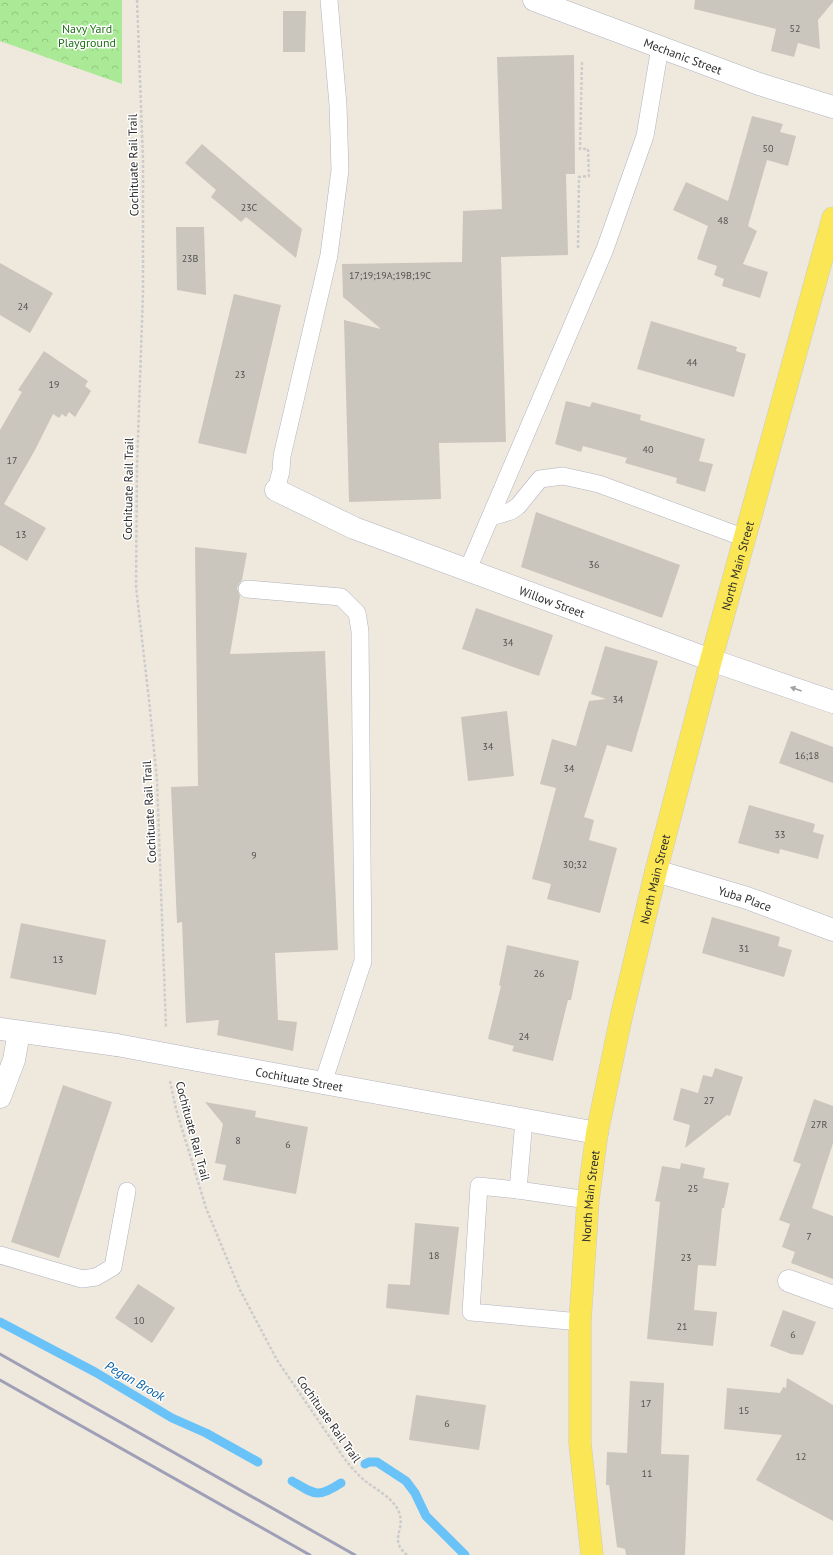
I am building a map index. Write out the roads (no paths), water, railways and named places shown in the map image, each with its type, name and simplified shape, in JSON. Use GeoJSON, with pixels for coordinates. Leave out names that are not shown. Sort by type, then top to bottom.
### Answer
{"type":"FeatureCollection","features":[{"type":"Feature","properties":{"kind":"main road","name":"North Main Street"},"geometry":{"type":"LineString","coordinates":[[592,1555],[580,1443],[580,1322],[588,1200],[598,1133],[621,1018],[656,870],[711,660],[833,218]]}},
{"type":"Feature","properties":{"kind":"street","name":"Mechanic Street"},"geometry":{"type":"LineString","coordinates":[[534,0],[759,84],[833,107]]}},
{"type":"Feature","properties":{"kind":"street","name":"Willow Street"},"geometry":{"type":"LineString","coordinates":[[276,490],[354,528],[711,660],[833,702]]}},
{"type":"Feature","properties":{"kind":"street","name":"Yuba Place"},"geometry":{"type":"LineString","coordinates":[[656,870],[712,886],[833,930]]}},
{"type":"Feature","properties":{"kind":"street","name":"Cochituate Street"},"geometry":{"type":"LineString","coordinates":[[10,1031],[118,1045],[598,1133]]}},
{"type":"Feature","properties":{"kind":"street"},"geometry":{"type":"LineString","coordinates":[[0,1097],[14,1060],[10,1031]]}},
{"type":"Feature","properties":{"kind":"street"},"geometry":{"type":"LineString","coordinates":[[789,1281],[833,1298]]}},
{"type":"Feature","properties":{"kind":"lane"},"geometry":{"type":"LineString","coordinates":[[276,490],[281,471],[282,456],[329,255],[340,170],[338,105],[329,0]]}},
{"type":"Feature","properties":{"kind":"lane"},"geometry":{"type":"LineString","coordinates":[[468,570],[605,249],[644,136],[660,47]]}},
{"type":"Feature","properties":{"kind":"lane"},"geometry":{"type":"LineString","coordinates":[[491,517],[511,511],[518,506],[540,479],[563,476],[599,484],[745,538]]}},
{"type":"Feature","properties":{"kind":"lane"},"geometry":{"type":"LineString","coordinates":[[247,589],[341,598],[357,613],[360,631],[363,961],[323,1083]]}},
{"type":"Feature","properties":{"kind":"lane"},"geometry":{"type":"LineString","coordinates":[[518,1190],[524,1120]]}},
{"type":"Feature","properties":{"kind":"lane"},"geometry":{"type":"LineString","coordinates":[[580,1322],[470,1312],[479,1186],[588,1200]]}},
{"type":"Feature","properties":{"kind":"lane"},"geometry":{"type":"LineString","coordinates":[[0,1255],[82,1279],[96,1277],[113,1267],[126,1191]]}},
{"type":"Feature","properties":{"kind":"waterway","name":"Pegan Brook"},"geometry":{"type":"LineString","coordinates":[[0,1322],[95,1372],[172,1418],[206,1433],[258,1462]]}},
{"type":"Feature","properties":{"kind":"waterway","name":"Pegan Brook"},"geometry":{"type":"LineString","coordinates":[[365,1464],[369,1462],[377,1462],[406,1481],[415,1493],[426,1516],[465,1555]]}},
{"type":"Feature","properties":{"kind":"waterway","name":"Pegan Brook"},"geometry":{"type":"LineString","coordinates":[[292,1481],[311,1492],[316,1493],[321,1493],[341,1483]]}},
{"type":"Feature","properties":{"kind":"railway"},"geometry":{"type":"LineString","coordinates":[[0,1354],[355,1555]]}},
{"type":"Feature","properties":{"kind":"railway"},"geometry":{"type":"LineString","coordinates":[[0,1380],[310,1555]]}},
{"type":"Feature","properties":{"kind":"park label","name":"Navy Yard Playground"},"geometry":{"type":"Point","coordinates":[87,35]}}]}
